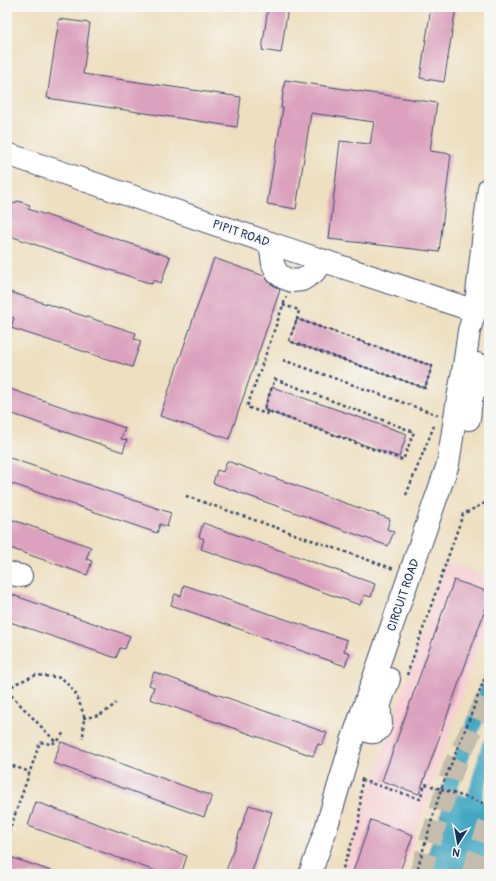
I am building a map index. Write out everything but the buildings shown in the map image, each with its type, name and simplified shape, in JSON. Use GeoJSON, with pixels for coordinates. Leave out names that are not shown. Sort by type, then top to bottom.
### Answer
{"type":"FeatureCollection","features":[{"type":"Feature","properties":{"kind":"street","name":"PIPIT ROAD"},"geometry":{"type":"LineString","coordinates":[[7,154],[325,262],[480,307]]}},
{"type":"Feature","properties":{"kind":"street","name":"CIRCUIT ROAD"},"geometry":{"type":"LineString","coordinates":[[310,874],[326,829],[352,741],[448,464],[464,366],[468,331],[480,307],[489,188]]}},
{"type":"Feature","properties":{"kind":"street"},"geometry":{"type":"LineString","coordinates":[[270,243],[273,264],[277,273],[292,281],[302,280],[312,274],[325,262]]}},
{"type":"Feature","properties":{"kind":"path"},"geometry":{"type":"LineString","coordinates":[[268,411],[264,409],[275,380],[414,432],[403,460],[268,411],[266,414],[247,407],[292,281]]}},
{"type":"Feature","properties":{"kind":"path"},"geometry":{"type":"LineString","coordinates":[[284,305],[299,310],[289,341],[425,388],[432,366],[297,319]]}},
{"type":"Feature","properties":{"kind":"path"},"geometry":{"type":"LineString","coordinates":[[284,360],[439,415]]}},
{"type":"Feature","properties":{"kind":"path"},"geometry":{"type":"LineString","coordinates":[[441,419],[442,411]]}},
{"type":"Feature","properties":{"kind":"path"},"geometry":{"type":"LineString","coordinates":[[406,495],[436,423]]}},
{"type":"Feature","properties":{"kind":"path"},"geometry":{"type":"LineString","coordinates":[[186,496],[400,571]]}},
{"type":"Feature","properties":{"kind":"path"},"geometry":{"type":"LineString","coordinates":[[463,514],[489,501]]}},
{"type":"Feature","properties":{"kind":"path"},"geometry":{"type":"LineString","coordinates":[[416,874],[440,789],[468,723],[489,666]]}},
{"type":"Feature","properties":{"kind":"path"},"geometry":{"type":"LineString","coordinates":[[56,742],[7,690],[17,682],[36,675],[62,678],[76,694],[84,716],[84,739]]}},
{"type":"Feature","properties":{"kind":"path"},"geometry":{"type":"LineString","coordinates":[[84,718],[98,716],[108,711],[116,703]]}},
{"type":"Feature","properties":{"kind":"path"},"geometry":{"type":"LineString","coordinates":[[7,838],[40,742],[49,744],[56,742],[63,733]]}},
{"type":"Feature","properties":{"kind":"path"},"geometry":{"type":"LineString","coordinates":[[7,764],[30,772]]}},
{"type":"Feature","properties":{"kind":"path"},"geometry":{"type":"LineString","coordinates":[[361,780],[420,799],[425,784],[489,805]]}},
{"type":"Feature","properties":{"kind":"shaded area"},"geometry":{"type":"Polygon","coordinates":[[[446,561],[489,578],[489,614],[403,874],[342,874],[446,561]]]}},
{"type":"Feature","properties":{"kind":"water"},"geometry":{"type":"Polygon","coordinates":[[[446,798],[489,811],[489,867],[487,874],[422,874],[446,798]]]}},
{"type":"Feature","properties":{"kind":"waterway"},"geometry":{"type":"LineString","coordinates":[[489,687],[446,798],[489,811]]}},
{"type":"Feature","properties":{"kind":"waterway"},"geometry":{"type":"LineString","coordinates":[[470,815],[489,746]]}},
{"type":"Feature","properties":{"kind":"tunnel"},"geometry":{"type":"LineString","coordinates":[[420,874],[454,766],[489,693]]}},
{"type":"Feature","properties":{"kind":"tunnel"},"geometry":{"type":"LineString","coordinates":[[472,874],[489,824]]}}]}
